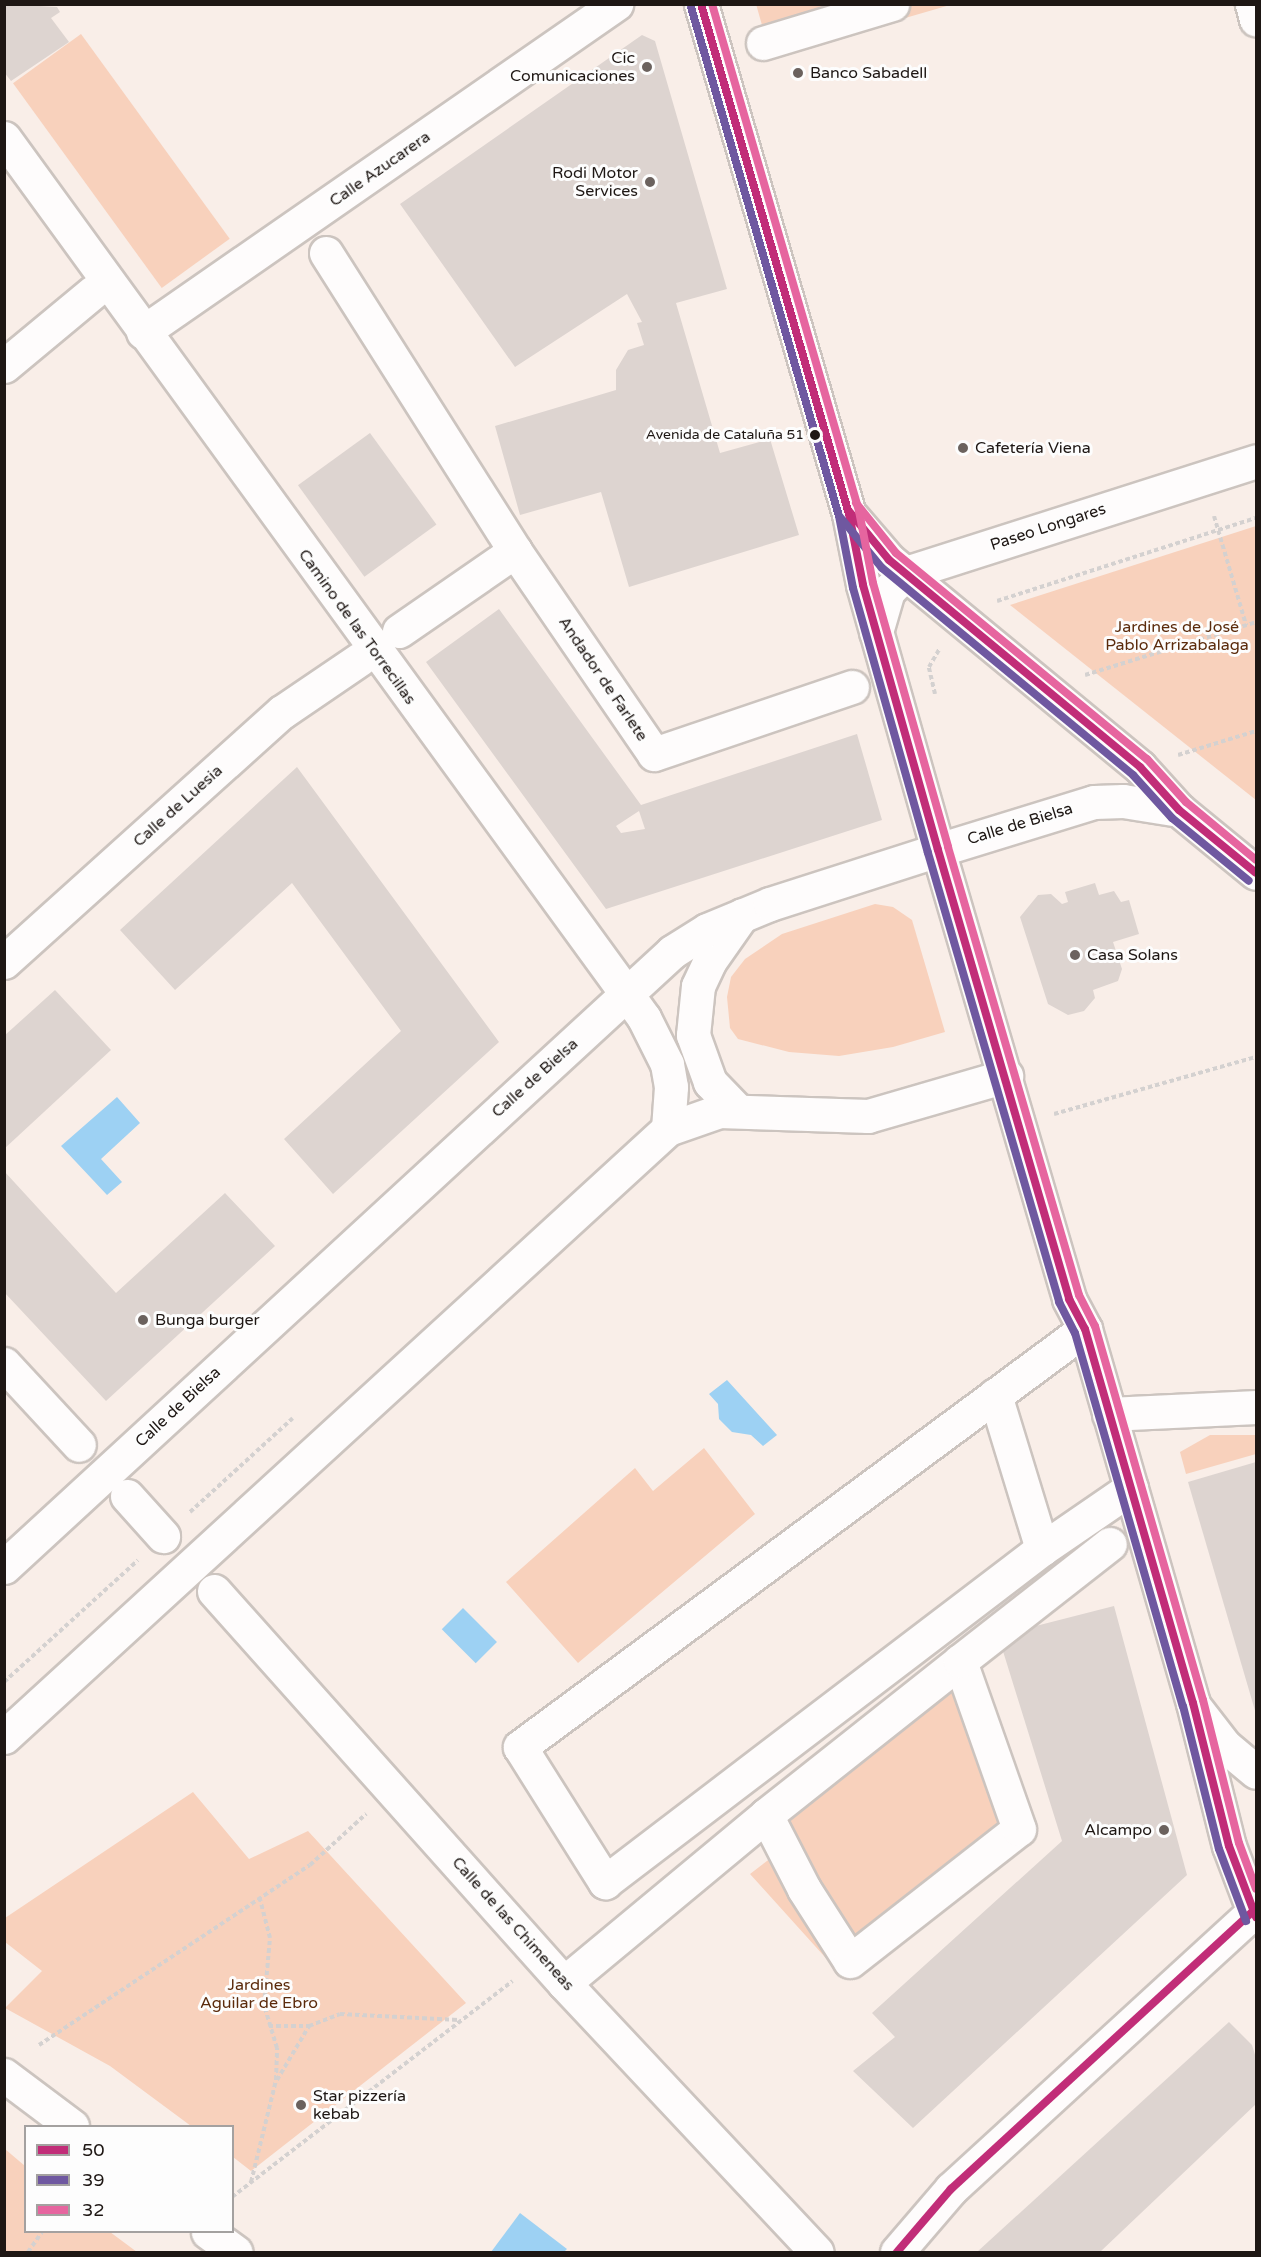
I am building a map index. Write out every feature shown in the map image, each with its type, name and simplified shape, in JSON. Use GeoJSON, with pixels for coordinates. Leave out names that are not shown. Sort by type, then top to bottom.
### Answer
{"type":"FeatureCollection","features":[{"type":"Feature","properties":{"kind":"street","name":"Calle Azucarera"},"geometry":{"type":"LineString","coordinates":[[143,332],[616,4]]}},
{"type":"Feature","properties":{"kind":"street"},"geometry":{"type":"LineString","coordinates":[[701,4],[849,514],[876,632],[938,850],[1006,1076],[1069,1299],[1085,1329],[1193,1703],[1229,1846],[1256,1912],[951,2189],[897,2253]]}},
{"type":"Feature","properties":{"kind":"street"},"geometry":{"type":"LineString","coordinates":[[763,43],[892,4]]}},
{"type":"Feature","properties":{"kind":"street"},"geometry":{"type":"LineString","coordinates":[[1252,4],[1257,19]]}},
{"type":"Feature","properties":{"kind":"street","name":"Camino de las Torrecillas"},"geometry":{"type":"LineString","coordinates":[[6,143],[626,993],[667,1064],[671,1088],[668,1129]]}},
{"type":"Feature","properties":{"kind":"street","name":"Andador de Farlete"},"geometry":{"type":"LineString","coordinates":[[326,253],[515,551],[654,754],[852,687]]}},
{"type":"Feature","properties":{"kind":"street"},"geometry":{"type":"LineString","coordinates":[[4,366],[93,292]]}},
{"type":"Feature","properties":{"kind":"street","name":"Paseo Longares"},"geometry":{"type":"LineString","coordinates":[[906,573],[1257,461]]}},
{"type":"Feature","properties":{"kind":"street"},"geometry":{"type":"LineString","coordinates":[[849,514],[906,573],[962,622],[1140,767],[1179,810],[1257,873]]}},
{"type":"Feature","properties":{"kind":"street"},"geometry":{"type":"LineString","coordinates":[[399,631],[515,551]]}},
{"type":"Feature","properties":{"kind":"street"},"geometry":{"type":"LineString","coordinates":[[876,632],[888,591],[906,573]]}},
{"type":"Feature","properties":{"kind":"street","name":"Calle de Luesia"},"geometry":{"type":"LineString","coordinates":[[4,962],[282,712],[360,659]]}},
{"type":"Feature","properties":{"kind":"street","name":"Calle de Bielsa"},"geometry":{"type":"LineString","coordinates":[[4,1567],[626,993],[687,941],[742,915],[938,850],[1094,802],[1123,801],[1179,810]]}},
{"type":"Feature","properties":{"kind":"street"},"geometry":{"type":"LineString","coordinates":[[737,1110],[710,1082],[693,1035],[699,986],[709,962],[742,915]]}},
{"type":"Feature","properties":{"kind":"street"},"geometry":{"type":"LineString","coordinates":[[4,1737],[668,1129],[700,1114],[737,1110],[818,1117],[868,1116],[1006,1076]]}},
{"type":"Feature","properties":{"kind":"street"},"geometry":{"type":"LineString","coordinates":[[1085,1329],[520,1747],[605,1882],[1042,1549],[1131,1488]]}},
{"type":"Feature","properties":{"kind":"street"},"geometry":{"type":"LineString","coordinates":[[4,1364],[79,1445]]}},
{"type":"Feature","properties":{"kind":"street"},"geometry":{"type":"LineString","coordinates":[[995,1395],[1042,1549]]}},
{"type":"Feature","properties":{"kind":"street"},"geometry":{"type":"LineString","coordinates":[[1109,1414],[1257,1407]]}},
{"type":"Feature","properties":{"kind":"street"},"geometry":{"type":"LineString","coordinates":[[127,1496],[163,1536]]}},
{"type":"Feature","properties":{"kind":"street"},"geometry":{"type":"LineString","coordinates":[[564,1983],[766,1815],[1110,1544]]}},
{"type":"Feature","properties":{"kind":"street","name":"Calle de las Chimeneas"},"geometry":{"type":"LineString","coordinates":[[214,1591],[394,1788],[564,1983],[817,2253]]}},
{"type":"Feature","properties":{"kind":"street"},"geometry":{"type":"LineString","coordinates":[[766,1815],[804,1889],[849,1961],[1019,1829],[960,1661]]}},
{"type":"Feature","properties":{"kind":"street"},"geometry":{"type":"LineString","coordinates":[[1193,1703],[1225,1746],[1257,1772]]}},
{"type":"Feature","properties":{"kind":"street"},"geometry":{"type":"LineString","coordinates":[[4,2075],[69,2125]]}},
{"type":"Feature","properties":{"kind":"street"},"geometry":{"type":"LineString","coordinates":[[209,2233],[236,2253]]}},
{"type":"Feature","properties":{"kind":"path"},"geometry":{"type":"LineString","coordinates":[[1214,516],[1246,625]]}},
{"type":"Feature","properties":{"kind":"path"},"geometry":{"type":"LineString","coordinates":[[962,622],[978,607],[1257,518]]}},
{"type":"Feature","properties":{"kind":"path"},"geometry":{"type":"LineString","coordinates":[[1044,688],[1257,622]]}},
{"type":"Feature","properties":{"kind":"path"},"geometry":{"type":"LineString","coordinates":[[1140,767],[1257,731]]}},
{"type":"Feature","properties":{"kind":"path"},"geometry":{"type":"LineString","coordinates":[[1053,1114],[1257,1057]]}},
{"type":"Feature","properties":{"kind":"path"},"geometry":{"type":"LineString","coordinates":[[39,2045],[310,1865],[394,1788]]}},
{"type":"Feature","properties":{"kind":"path"},"geometry":{"type":"LineString","coordinates":[[250,2183],[276,2080],[277,2049],[264,2005],[270,1938],[260,1899]]}},
{"type":"Feature","properties":{"kind":"path"},"geometry":{"type":"LineString","coordinates":[[234,2195],[459,2020],[543,1959]]}},
{"type":"Feature","properties":{"kind":"path"},"geometry":{"type":"LineString","coordinates":[[269,2026],[309,2026],[340,2014],[459,2020]]}},
{"type":"Feature","properties":{"kind":"path"},"geometry":{"type":"LineString","coordinates":[[276,2080],[309,2026]]}},
{"type":"Feature","properties":{"kind":"path"},"geometry":{"type":"LineString","coordinates":[[28,2253],[41,2233]]}},
{"type":"Feature","properties":{"kind":"green space"},"geometry":{"type":"Polygon","coordinates":[[[756,4],[950,5],[771,57],[756,4]]]}},
{"type":"Feature","properties":{"kind":"green space"},"geometry":{"type":"Polygon","coordinates":[[[81,34],[230,239],[162,288],[13,83],[81,34]]]}},
{"type":"Feature","properties":{"kind":"green space","name":"Jardines de José Pablo Arrizabalaga"},"geometry":{"type":"Polygon","coordinates":[[[1256,526],[1256,800],[1010,605],[1256,526]]]}},
{"type":"Feature","properties":{"kind":"green space"},"geometry":{"type":"Polygon","coordinates":[[[875,904],[893,907],[912,920],[945,1032],[893,1047],[839,1056],[789,1052],[738,1039],[730,1028],[727,997],[731,977],[745,959],[782,934],[875,904]]]}},
{"type":"Feature","properties":{"kind":"green space"},"geometry":{"type":"Polygon","coordinates":[[[1210,1435],[1256,1435],[1256,1454],[1186,1474],[1180,1452],[1210,1435]]]}},
{"type":"Feature","properties":{"kind":"green space"},"geometry":{"type":"Polygon","coordinates":[[[704,1448],[755,1514],[578,1663],[506,1582],[635,1468],[653,1491],[704,1448]]]}},
{"type":"Feature","properties":{"kind":"green space"},"geometry":{"type":"Polygon","coordinates":[[[954,1688],[1011,1829],[833,1966],[750,1874],[788,1845],[773,1815],[954,1688]]]}},
{"type":"Feature","properties":{"kind":"green space","name":"Jardines Aguilar de Ebro"},"geometry":{"type":"Polygon","coordinates":[[[193,1792],[249,1859],[308,1831],[466,2003],[251,2171],[234,2158],[234,2125],[190,2125],[110,2066],[5,2008],[42,1971],[5,1942],[5,1918],[193,1792]]]}},
{"type":"Feature","properties":{"kind":"green space"},"geometry":{"type":"Polygon","coordinates":[[[5,2149],[24,2165],[24,2233],[111,2233],[137,2252],[5,2252],[5,2149]]]}},
{"type":"Feature","properties":{"kind":"water"},"geometry":{"type":"Polygon","coordinates":[[[117,1097],[140,1123],[101,1159],[122,1182],[107,1195],[61,1146],[117,1097]]]}},
{"type":"Feature","properties":{"kind":"water"},"geometry":{"type":"Polygon","coordinates":[[[727,1380],[777,1435],[763,1446],[751,1435],[732,1432],[719,1419],[718,1404],[709,1394],[727,1380]]]}},
{"type":"Feature","properties":{"kind":"water"},"geometry":{"type":"Polygon","coordinates":[[[463,1608],[497,1642],[476,1663],[442,1629],[463,1608]]]}},
{"type":"Feature","properties":{"kind":"water"},"geometry":{"type":"Polygon","coordinates":[[[520,2213],[567,2249],[564,2252],[491,2252],[520,2213]]]}},
{"type":"Feature","properties":{"kind":"building"},"geometry":{"type":"Polygon","coordinates":[[[4,4],[57,7],[60,12],[51,18],[69,42],[11,81],[4,72],[4,4]]]}},
{"type":"Feature","properties":{"kind":"building"},"geometry":{"type":"Polygon","coordinates":[[[642,35],[655,41],[727,289],[676,303],[720,453],[770,439],[799,535],[629,587],[601,492],[520,515],[495,426],[616,390],[616,370],[628,350],[644,345],[637,323],[642,322],[627,294],[515,367],[400,204],[642,35]]]}},
{"type":"Feature","properties":{"kind":"building"},"geometry":{"type":"Polygon","coordinates":[[[370,433],[436,524],[364,577],[298,485],[370,433]]]}},
{"type":"Feature","properties":{"kind":"building"},"geometry":{"type":"Polygon","coordinates":[[[499,609],[641,805],[857,734],[882,820],[606,909],[426,662],[499,609]],[[639,811],[616,826],[621,833],[645,829],[639,811]]]}},
{"type":"Feature","properties":{"kind":"building"},"geometry":{"type":"Polygon","coordinates":[[[297,767],[499,1042],[333,1194],[284,1139],[401,1031],[292,883],[175,990],[120,930],[297,767]]]}},
{"type":"Feature","properties":{"kind":"building","name":"Casa Solans"},"geometry":{"type":"Polygon","coordinates":[[[1095,883],[1099,895],[1114,891],[1121,902],[1129,900],[1139,934],[1113,942],[1122,969],[1118,981],[1093,990],[1095,998],[1084,1011],[1068,1015],[1048,1004],[1020,917],[1038,895],[1051,894],[1062,904],[1068,902],[1065,892],[1095,883]]]}},
{"type":"Feature","properties":{"kind":"building"},"geometry":{"type":"Polygon","coordinates":[[[55,990],[111,1050],[4,1149],[4,1036],[55,990]]]}},
{"type":"Feature","properties":{"kind":"building"},"geometry":{"type":"Polygon","coordinates":[[[4,1171],[116,1293],[225,1193],[275,1246],[106,1401],[4,1292],[4,1171]]]}},
{"type":"Feature","properties":{"kind":"building"},"geometry":{"type":"Polygon","coordinates":[[[1256,1462],[1256,1714],[1188,1482],[1256,1462]]]}},
{"type":"Feature","properties":{"kind":"building"},"geometry":{"type":"Polygon","coordinates":[[[1114,1606],[1187,1875],[913,2128],[853,2071],[895,2037],[872,2013],[1062,1841],[1002,1648],[1028,1628],[1114,1606]]]}},
{"type":"Feature","properties":{"kind":"building"},"geometry":{"type":"Polygon","coordinates":[[[1229,2022],[1252,2045],[1256,2058],[1256,2104],[1100,2252],[977,2252],[1229,2022]]]}},
{"type":"Feature","properties":{"kind":"transit line","name":"50"},"geometry":{"type":"LineString","coordinates":[[701,4],[849,514],[863,585],[938,850],[1069,1299],[1085,1329],[1193,1703],[1229,1846],[1256,1917]]}},
{"type":"Feature","properties":{"kind":"transit line","name":"32"},"geometry":{"type":"LineString","coordinates":[[712,4],[859,511],[873,583],[948,847],[1079,1295],[1095,1326],[1203,1700],[1239,1843],[1256,1889]]}},
{"type":"Feature","properties":{"kind":"transit line","name":"39"},"geometry":{"type":"LineString","coordinates":[[691,7],[839,516],[853,588],[928,853],[1059,1302],[1075,1333],[1183,1706],[1219,1849],[1246,1921]]}},
{"type":"Feature","properties":{"kind":"transit line","name":"32"},"geometry":{"type":"LineString","coordinates":[[856,503],[896,553],[1147,759],[1186,802],[1256,860]]}},
{"type":"Feature","properties":{"kind":"transit line","name":"50"},"geometry":{"type":"LineString","coordinates":[[848,510],[889,560],[1140,767],[1179,810],[1256,873]]}},
{"type":"Feature","properties":{"kind":"transit line","name":"39"},"geometry":{"type":"LineString","coordinates":[[840,517],[882,568],[1133,775],[1172,818],[1249,881]]}},
{"type":"Feature","properties":{"kind":"transit line","name":"50"},"geometry":{"type":"LineString","coordinates":[[897,2252],[951,2189],[1256,1909]]}},
{"type":"Feature","properties":{"kind":"place","name":"Cic Comunicaciones"},"geometry":{"type":"Point","coordinates":[647,67]}},
{"type":"Feature","properties":{"kind":"place","name":"Banco Sabadell"},"geometry":{"type":"Point","coordinates":[798,73]}},
{"type":"Feature","properties":{"kind":"place","name":"Rodi Motor Services"},"geometry":{"type":"Point","coordinates":[650,182]}},
{"type":"Feature","properties":{"kind":"place","name":"Avenida de Cataluña 51"},"geometry":{"type":"Point","coordinates":[815,435]}},
{"type":"Feature","properties":{"kind":"place","name":"Cafetería Viena"},"geometry":{"type":"Point","coordinates":[963,448]}},
{"type":"Feature","properties":{"kind":"place","name":"Casa Solans"},"geometry":{"type":"Point","coordinates":[1075,955]}},
{"type":"Feature","properties":{"kind":"place","name":"Bunga burger"},"geometry":{"type":"Point","coordinates":[143,1320]}},
{"type":"Feature","properties":{"kind":"place","name":"Alcampo"},"geometry":{"type":"Point","coordinates":[1164,1830]}},
{"type":"Feature","properties":{"kind":"place","name":"Star pizzería kebab"},"geometry":{"type":"Point","coordinates":[301,2105]}}]}
